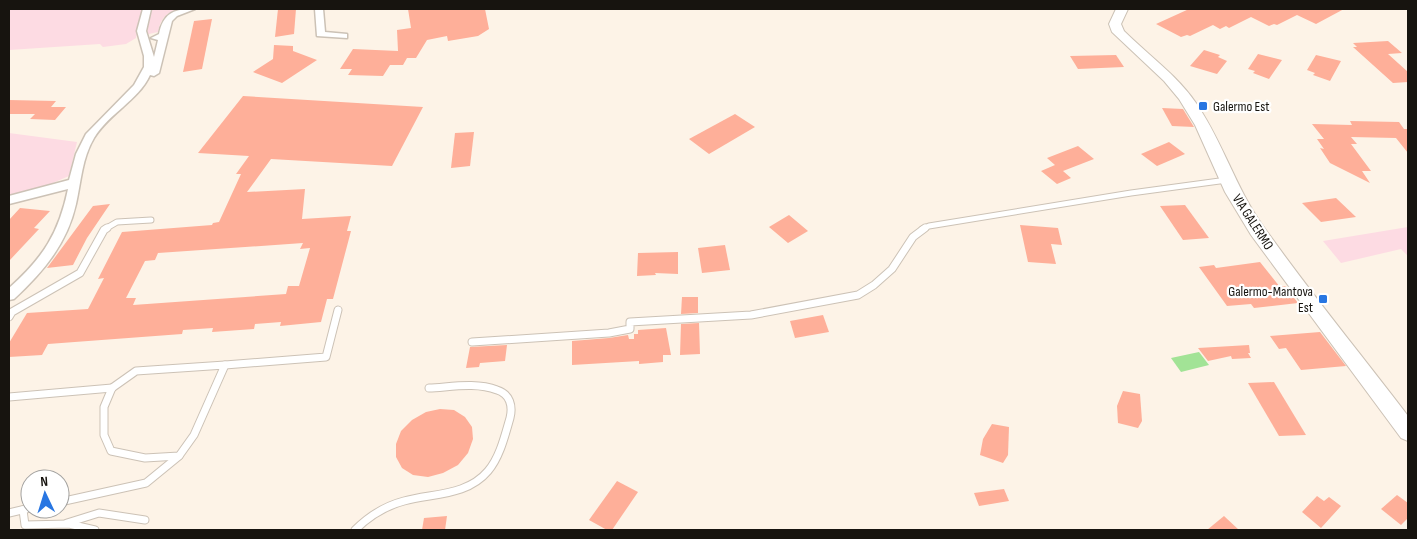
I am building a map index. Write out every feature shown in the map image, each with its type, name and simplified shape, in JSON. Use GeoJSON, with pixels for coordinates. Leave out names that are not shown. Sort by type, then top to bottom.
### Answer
{"type":"FeatureCollection","features":[{"type":"Feature","properties":{"kind":"main road","name":"VIA GALERMO"},"geometry":{"type":"LineString","coordinates":[[1122,9],[1115,24],[1118,32],[1167,74],[1184,96],[1207,132],[1227,180],[1257,231],[1406,426]]}},
{"type":"Feature","properties":{"kind":"street"},"geometry":{"type":"LineString","coordinates":[[131,96],[149,68],[150,55],[144,40],[142,26],[147,9]]}},
{"type":"Feature","properties":{"kind":"street"},"geometry":{"type":"LineString","coordinates":[[9,295],[30,276],[48,255],[68,215],[81,158],[90,137],[152,76],[158,63],[165,21],[178,12],[191,9]]}},
{"type":"Feature","properties":{"kind":"street"},"geometry":{"type":"LineString","coordinates":[[319,9],[320,34],[344,36]]}},
{"type":"Feature","properties":{"kind":"street"},"geometry":{"type":"LineString","coordinates":[[144,40],[163,36]]}},
{"type":"Feature","properties":{"kind":"street"},"geometry":{"type":"LineString","coordinates":[[9,200],[74,183]]}},
{"type":"Feature","properties":{"kind":"lane"},"geometry":{"type":"LineString","coordinates":[[472,342],[609,333],[630,329],[630,322],[751,315],[858,294],[869,290],[896,265],[916,234],[929,226],[1113,196],[1227,180]]}},
{"type":"Feature","properties":{"kind":"lane"},"geometry":{"type":"LineString","coordinates":[[9,317],[12,312],[80,272],[104,230],[117,222],[151,220]]}},
{"type":"Feature","properties":{"kind":"lane"},"geometry":{"type":"LineString","coordinates":[[9,397],[112,388],[136,371],[326,357],[338,310]]}},
{"type":"Feature","properties":{"kind":"lane"},"geometry":{"type":"LineString","coordinates":[[70,500],[146,483],[179,456],[194,435],[225,365]]}},
{"type":"Feature","properties":{"kind":"lane"},"geometry":{"type":"LineString","coordinates":[[355,530],[374,513],[390,505],[404,500],[443,496],[461,490],[478,480],[497,457],[511,414],[512,405],[508,396],[498,390],[483,386],[429,388]]}},
{"type":"Feature","properties":{"kind":"lane"},"geometry":{"type":"LineString","coordinates":[[112,388],[104,407],[104,435],[111,451],[130,457],[150,459],[179,456]]}},
{"type":"Feature","properties":{"kind":"lane"},"geometry":{"type":"LineString","coordinates":[[63,524],[100,513],[145,520]]}},
{"type":"Feature","properties":{"kind":"lane"},"geometry":{"type":"LineString","coordinates":[[26,519],[25,525],[63,524],[84,526],[95,530]]}},
{"type":"Feature","properties":{"kind":"shaded area"},"geometry":{"type":"Polygon","coordinates":[[[9,9],[142,9],[136,38],[126,44],[103,47],[100,44],[9,50],[9,9]]]}},
{"type":"Feature","properties":{"kind":"shaded area"},"geometry":{"type":"Polygon","coordinates":[[[152,9],[178,9],[164,17],[158,32],[149,34],[147,33],[149,16],[152,9]]]}},
{"type":"Feature","properties":{"kind":"shaded area"},"geometry":{"type":"Polygon","coordinates":[[[9,133],[77,142],[69,176],[34,191],[9,196],[9,133]]]}},
{"type":"Feature","properties":{"kind":"shaded area"},"geometry":{"type":"Polygon","coordinates":[[[1408,227],[1408,256],[1401,249],[1341,263],[1323,241],[1408,227]]]}},
{"type":"Feature","properties":{"kind":"shaded area"},"geometry":{"type":"Polygon","coordinates":[[[1199,352],[1209,365],[1181,372],[1171,358],[1199,352]]]}},
{"type":"Feature","properties":{"kind":"building"},"geometry":{"type":"Polygon","coordinates":[[[278,9],[296,9],[294,34],[275,37],[278,9]]]}},
{"type":"Feature","properties":{"kind":"building"},"geometry":{"type":"Polygon","coordinates":[[[408,9],[485,9],[489,29],[478,36],[448,41],[447,36],[427,40],[416,58],[407,58],[403,65],[390,65],[383,76],[348,75],[352,69],[340,69],[353,49],[398,51],[397,30],[411,28],[408,9]]]}},
{"type":"Feature","properties":{"kind":"building"},"geometry":{"type":"Polygon","coordinates":[[[1189,9],[1344,9],[1316,24],[1297,15],[1277,25],[1269,26],[1251,17],[1229,28],[1226,26],[1220,29],[1213,25],[1190,36],[1181,37],[1156,24],[1189,9]]]}},
{"type":"Feature","properties":{"kind":"building"},"geometry":{"type":"Polygon","coordinates":[[[212,19],[202,69],[183,72],[194,21],[212,19]]]}},
{"type":"Feature","properties":{"kind":"building"},"geometry":{"type":"Polygon","coordinates":[[[1388,41],[1402,53],[1388,54],[1408,72],[1408,82],[1393,83],[1353,47],[1357,47],[1353,43],[1388,41]]]}},
{"type":"Feature","properties":{"kind":"building"},"geometry":{"type":"Polygon","coordinates":[[[274,45],[293,46],[293,51],[317,60],[282,83],[253,72],[273,59],[274,45]]]}},
{"type":"Feature","properties":{"kind":"building"},"geometry":{"type":"Polygon","coordinates":[[[1204,50],[1220,55],[1218,57],[1227,61],[1217,74],[1190,66],[1204,50]]]}},
{"type":"Feature","properties":{"kind":"building"},"geometry":{"type":"Polygon","coordinates":[[[1258,54],[1282,60],[1269,79],[1248,69],[1258,54]]]}},
{"type":"Feature","properties":{"kind":"building"},"geometry":{"type":"Polygon","coordinates":[[[1116,55],[1124,67],[1078,69],[1070,56],[1116,55]]]}},
{"type":"Feature","properties":{"kind":"building"},"geometry":{"type":"Polygon","coordinates":[[[1316,55],[1341,61],[1330,81],[1313,75],[1315,73],[1307,70],[1316,55]]]}},
{"type":"Feature","properties":{"kind":"building"},"geometry":{"type":"Polygon","coordinates":[[[243,96],[423,107],[392,166],[271,159],[247,192],[305,189],[302,219],[351,216],[347,231],[351,231],[333,299],[327,299],[321,322],[280,326],[281,322],[255,324],[254,329],[212,332],[213,328],[183,330],[182,334],[48,344],[42,355],[9,357],[9,343],[27,313],[88,309],[104,278],[98,279],[122,232],[212,225],[219,222],[241,174],[236,174],[249,156],[198,153],[243,96]],[[303,243],[158,253],[155,260],[145,261],[126,298],[136,298],[133,305],[286,294],[288,286],[299,286],[310,248],[300,249],[303,243]]]}},
{"type":"Feature","properties":{"kind":"building"},"geometry":{"type":"Polygon","coordinates":[[[9,100],[56,101],[51,107],[66,107],[55,120],[30,119],[35,114],[9,114],[9,100]]]}},
{"type":"Feature","properties":{"kind":"building"},"geometry":{"type":"Polygon","coordinates":[[[1162,108],[1183,109],[1194,127],[1172,126],[1162,108]]]}},
{"type":"Feature","properties":{"kind":"building"},"geometry":{"type":"Polygon","coordinates":[[[735,114],[755,127],[709,154],[689,139],[735,114]]]}},
{"type":"Feature","properties":{"kind":"building"},"geometry":{"type":"Polygon","coordinates":[[[1350,121],[1399,122],[1404,129],[1408,129],[1408,153],[1396,138],[1351,137],[1357,144],[1351,144],[1371,171],[1362,171],[1370,183],[1330,163],[1320,148],[1324,149],[1317,139],[1324,139],[1312,124],[1352,125],[1350,121]]]}},
{"type":"Feature","properties":{"kind":"building"},"geometry":{"type":"Polygon","coordinates":[[[474,132],[470,166],[451,168],[455,133],[474,132]]]}},
{"type":"Feature","properties":{"kind":"building"},"geometry":{"type":"Polygon","coordinates":[[[1169,142],[1185,154],[1157,166],[1141,154],[1169,142]]]}},
{"type":"Feature","properties":{"kind":"building"},"geometry":{"type":"Polygon","coordinates":[[[1078,146],[1094,159],[1063,171],[1071,178],[1057,184],[1041,171],[1055,165],[1047,158],[1078,146]]]}},
{"type":"Feature","properties":{"kind":"building"},"geometry":{"type":"Polygon","coordinates":[[[1336,198],[1356,217],[1321,222],[1302,203],[1336,198]]]}},
{"type":"Feature","properties":{"kind":"building"},"geometry":{"type":"Polygon","coordinates":[[[110,204],[87,238],[73,265],[47,268],[93,206],[110,204]]]}},
{"type":"Feature","properties":{"kind":"building"},"geometry":{"type":"Polygon","coordinates":[[[1185,205],[1209,238],[1183,240],[1160,206],[1185,205]]]}},
{"type":"Feature","properties":{"kind":"building"},"geometry":{"type":"Polygon","coordinates":[[[20,208],[50,211],[34,228],[39,229],[9,261],[9,220],[20,208]]]}},
{"type":"Feature","properties":{"kind":"building"},"geometry":{"type":"Polygon","coordinates":[[[789,215],[808,231],[788,243],[769,227],[789,215]]]}},
{"type":"Feature","properties":{"kind":"building"},"geometry":{"type":"Polygon","coordinates":[[[1020,225],[1058,228],[1062,245],[1051,244],[1056,264],[1028,262],[1020,225]]]}},
{"type":"Feature","properties":{"kind":"building"},"geometry":{"type":"Polygon","coordinates":[[[725,245],[730,270],[702,273],[698,248],[725,245]]]}},
{"type":"Feature","properties":{"kind":"building"},"geometry":{"type":"Polygon","coordinates":[[[678,252],[678,274],[655,273],[656,275],[637,276],[638,253],[678,252]]]}},
{"type":"Feature","properties":{"kind":"building"},"geometry":{"type":"Polygon","coordinates":[[[1260,262],[1280,287],[1285,286],[1298,303],[1254,308],[1251,304],[1227,306],[1199,267],[1214,265],[1216,268],[1260,262]]]}},
{"type":"Feature","properties":{"kind":"building"},"geometry":{"type":"Polygon","coordinates":[[[682,297],[698,297],[698,313],[681,314],[682,297]]]}},
{"type":"Feature","properties":{"kind":"building"},"geometry":{"type":"Polygon","coordinates":[[[823,315],[829,332],[795,338],[790,321],[823,315]]]}},
{"type":"Feature","properties":{"kind":"building"},"geometry":{"type":"Polygon","coordinates":[[[699,323],[700,354],[680,355],[681,324],[699,323]]]}},
{"type":"Feature","properties":{"kind":"building"},"geometry":{"type":"Polygon","coordinates":[[[666,328],[671,355],[663,355],[663,362],[639,364],[639,361],[572,365],[572,341],[628,335],[629,339],[634,339],[634,334],[638,334],[638,330],[666,328]]]}},
{"type":"Feature","properties":{"kind":"building"},"geometry":{"type":"Polygon","coordinates":[[[1320,332],[1346,366],[1301,370],[1286,348],[1279,349],[1270,336],[1320,332]]]}},
{"type":"Feature","properties":{"kind":"building"},"geometry":{"type":"Polygon","coordinates":[[[507,345],[505,361],[480,363],[479,367],[466,368],[470,347],[507,345]]]}},
{"type":"Feature","properties":{"kind":"building"},"geometry":{"type":"Polygon","coordinates":[[[1249,345],[1250,353],[1248,353],[1251,358],[1232,359],[1231,356],[1208,361],[1198,348],[1249,345]]]}},
{"type":"Feature","properties":{"kind":"building"},"geometry":{"type":"Polygon","coordinates":[[[1274,382],[1306,435],[1279,436],[1248,383],[1274,382]]]}},
{"type":"Feature","properties":{"kind":"building"},"geometry":{"type":"Polygon","coordinates":[[[1123,391],[1140,394],[1142,421],[1138,428],[1118,423],[1117,406],[1123,391]]]}},
{"type":"Feature","properties":{"kind":"building"},"geometry":{"type":"Polygon","coordinates":[[[440,409],[454,410],[465,417],[472,427],[473,439],[468,453],[458,465],[443,473],[428,477],[413,475],[402,468],[396,457],[396,444],[401,431],[412,420],[426,412],[440,409]]]}},
{"type":"Feature","properties":{"kind":"building"},"geometry":{"type":"Polygon","coordinates":[[[992,424],[1009,427],[1008,455],[1003,463],[980,455],[983,439],[992,424]]]}},
{"type":"Feature","properties":{"kind":"building"},"geometry":{"type":"Polygon","coordinates":[[[617,481],[638,492],[612,530],[607,530],[589,520],[617,481]]]}},
{"type":"Feature","properties":{"kind":"building"},"geometry":{"type":"Polygon","coordinates":[[[1004,489],[1009,501],[979,506],[974,493],[1004,489]]]}},
{"type":"Feature","properties":{"kind":"building"},"geometry":{"type":"Polygon","coordinates":[[[1397,495],[1408,503],[1408,518],[1401,525],[1381,509],[1397,495]]]}},
{"type":"Feature","properties":{"kind":"building"},"geometry":{"type":"Polygon","coordinates":[[[1317,496],[1324,501],[1329,497],[1341,506],[1321,528],[1302,512],[1317,496]]]}},
{"type":"Feature","properties":{"kind":"building"},"geometry":{"type":"Polygon","coordinates":[[[447,516],[445,530],[422,530],[424,518],[447,516]]]}},
{"type":"Feature","properties":{"kind":"building"},"geometry":{"type":"Polygon","coordinates":[[[1224,516],[1239,530],[1207,530],[1224,516]]]}},
{"type":"Feature","properties":{"kind":"place","name":"Galermo Est"},"geometry":{"type":"Point","coordinates":[1203,106]}},
{"type":"Feature","properties":{"kind":"place","name":"Galermo-Mantova Est"},"geometry":{"type":"Point","coordinates":[1323,299]}}]}
